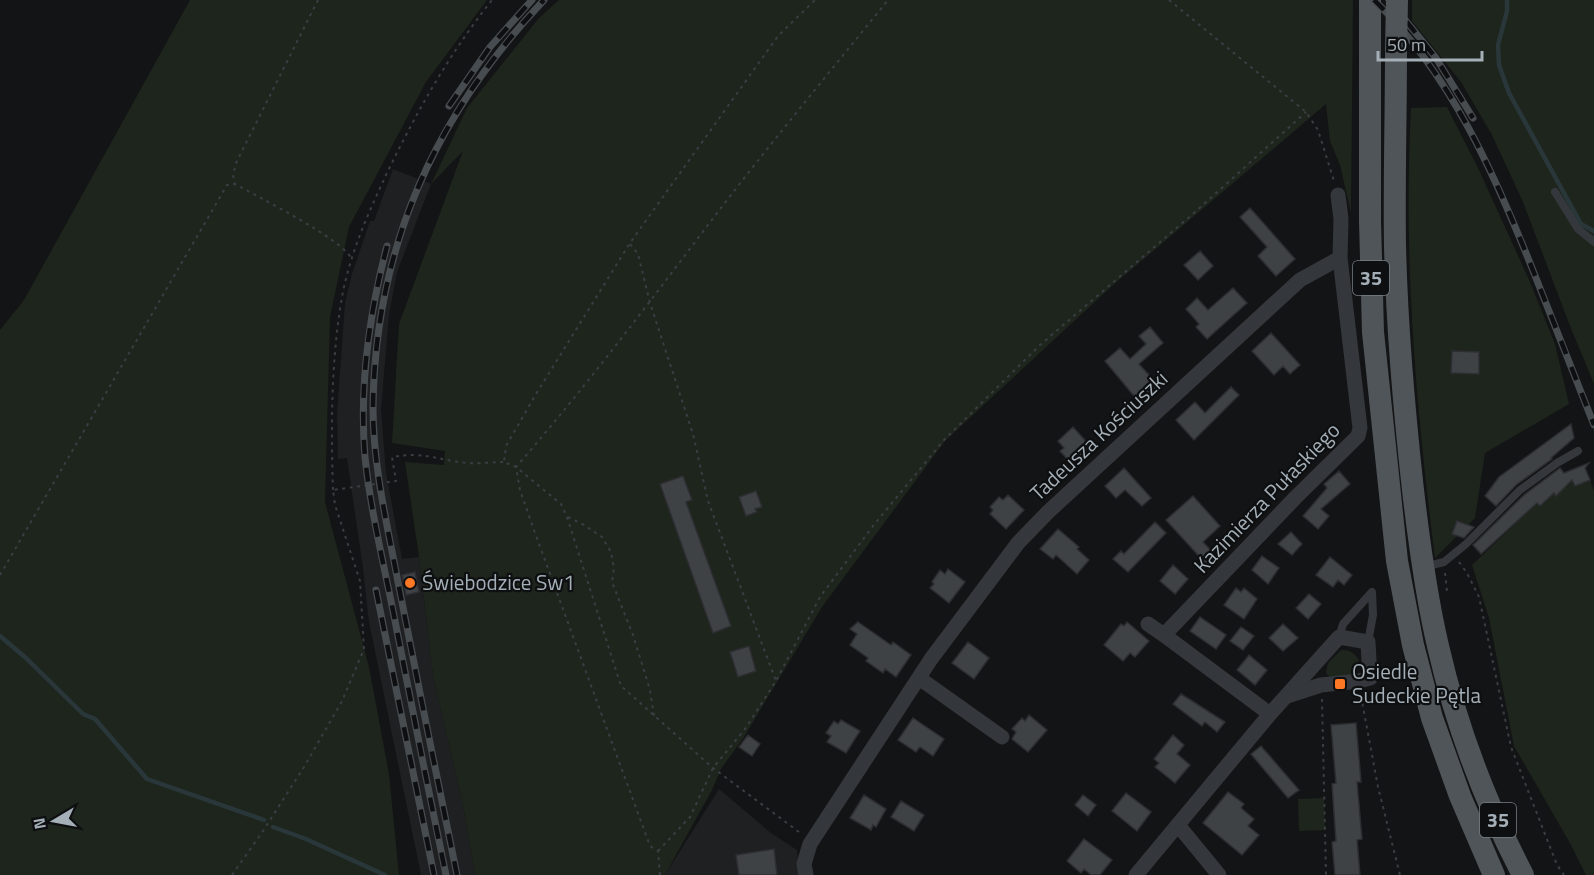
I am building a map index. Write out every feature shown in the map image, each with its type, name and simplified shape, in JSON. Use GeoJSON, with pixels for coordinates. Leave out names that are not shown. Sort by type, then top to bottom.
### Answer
{"type":"FeatureCollection","features":[{"type":"Feature","properties":{"kind":"main road","name":"35"},"geometry":{"type":"LineString","coordinates":[[1370,0],[1370,222],[1373,332],[1397,561],[1413,645],[1432,718],[1460,796],[1494,875]]}},
{"type":"Feature","properties":{"kind":"main road","name":"35"},"geometry":{"type":"LineString","coordinates":[[1397,0],[1395,226],[1397,304],[1405,423],[1423,568],[1438,646],[1457,712],[1486,791],[1523,875]]}},
{"type":"Feature","properties":{"kind":"street","name":"Kazimierza Pułaskiego"},"geometry":{"type":"LineString","coordinates":[[1164,635],[1295,498],[1358,436],[1360,428],[1340,258],[1341,219],[1338,195]]}},
{"type":"Feature","properties":{"kind":"street","name":"Tadeusza Kościuszki"},"geometry":{"type":"LineString","coordinates":[[806,875],[804,864],[810,844],[919,678],[1018,543],[1047,512],[1300,280],[1340,258]]}},
{"type":"Feature","properties":{"kind":"street"},"geometry":{"type":"LineString","coordinates":[[1148,624],[1270,714]]}},
{"type":"Feature","properties":{"kind":"street"},"geometry":{"type":"LineString","coordinates":[[1136,875],[1270,714],[1339,637],[1368,642],[1370,678],[1321,685],[1287,696]]}},
{"type":"Feature","properties":{"kind":"street"},"geometry":{"type":"LineString","coordinates":[[919,678],[1002,737]]}},
{"type":"Feature","properties":{"kind":"street"},"geometry":{"type":"LineString","coordinates":[[1178,825],[1219,875]]}},
{"type":"Feature","properties":{"kind":"lane"},"geometry":{"type":"LineString","coordinates":[[1555,192],[1578,229],[1594,242]]}},
{"type":"Feature","properties":{"kind":"lane"},"geometry":{"type":"LineString","coordinates":[[1423,568],[1444,562],[1520,490],[1578,451]]}},
{"type":"Feature","properties":{"kind":"lane"},"geometry":{"type":"LineString","coordinates":[[1339,637],[1343,624],[1372,592],[1373,615],[1368,642]]}},
{"type":"Feature","properties":{"kind":"path"},"geometry":{"type":"LineString","coordinates":[[235,184],[233,175],[236,164],[318,0]]}},
{"type":"Feature","properties":{"kind":"path"},"geometry":{"type":"LineString","coordinates":[[232,875],[304,767],[342,701],[364,649],[360,580],[335,505],[333,490],[332,417],[336,343],[341,303],[351,258],[375,199],[413,119],[465,35],[492,0]]}},
{"type":"Feature","properties":{"kind":"path"},"geometry":{"type":"LineString","coordinates":[[504,462],[506,446],[630,243],[778,36],[815,0]]}},
{"type":"Feature","properties":{"kind":"path"},"geometry":{"type":"LineString","coordinates":[[516,467],[543,437],[650,303],[712,220],[888,0]]}},
{"type":"Feature","properties":{"kind":"path"},"geometry":{"type":"LineString","coordinates":[[1169,0],[1306,112],[1318,130],[1338,195]]}},
{"type":"Feature","properties":{"kind":"path"},"geometry":{"type":"LineString","coordinates":[[660,875],[658,851],[690,817],[713,768],[745,729],[776,681],[820,597],[873,526],[944,440],[1040,345],[1113,284],[1306,112]]}},
{"type":"Feature","properties":{"kind":"path"},"geometry":{"type":"LineString","coordinates":[[0,574],[226,185],[235,184],[331,239],[348,251],[351,258]]}},
{"type":"Feature","properties":{"kind":"path"},"geometry":{"type":"LineString","coordinates":[[630,243],[638,254],[650,303],[693,434],[708,501],[776,681]]}},
{"type":"Feature","properties":{"kind":"path"},"geometry":{"type":"LineString","coordinates":[[333,490],[396,481],[392,457],[409,454],[468,463],[504,462],[516,467],[561,504],[621,687],[713,768],[801,834],[810,844]]}},
{"type":"Feature","properties":{"kind":"path"},"geometry":{"type":"LineString","coordinates":[[516,467],[520,490],[535,533],[650,846],[658,851]]}},
{"type":"Feature","properties":{"kind":"path"},"geometry":{"type":"LineString","coordinates":[[567,517],[602,537],[611,552],[614,568],[612,582],[633,634],[650,690],[654,716]]}},
{"type":"Feature","properties":{"kind":"path"},"geometry":{"type":"LineString","coordinates":[[1453,555],[1467,573],[1479,597],[1511,747],[1557,865],[1564,875]]}},
{"type":"Feature","properties":{"kind":"path"},"geometry":{"type":"LineString","coordinates":[[1360,691],[1378,787],[1400,875]]}},
{"type":"Feature","properties":{"kind":"path"},"geometry":{"type":"LineString","coordinates":[[1322,694],[1326,875]]}},
{"type":"Feature","properties":{"kind":"shaded area"},"geometry":{"type":"Polygon","coordinates":[[[190,0],[487,0],[426,82],[349,227],[330,317],[325,502],[369,667],[389,774],[399,875],[0,875],[0,330],[24,300],[190,0]]]}},
{"type":"Feature","properties":{"kind":"shaded area"},"geometry":{"type":"Polygon","coordinates":[[[559,0],[1353,0],[1351,213],[1340,165],[1330,141],[1326,104],[1112,286],[945,441],[822,607],[744,737],[721,769],[712,790],[665,875],[475,875],[463,805],[433,676],[405,462],[444,465],[445,451],[392,443],[399,324],[463,151],[431,184],[467,108],[539,18],[559,0]]]}},
{"type":"Feature","properties":{"kind":"shaded area"},"geometry":{"type":"Polygon","coordinates":[[[1412,0],[1594,0],[1594,384],[1523,202],[1492,135],[1461,82],[1412,21],[1412,0]]]}},
{"type":"Feature","properties":{"kind":"shaded area"},"geometry":{"type":"Polygon","coordinates":[[[1447,107],[1479,170],[1530,282],[1555,344],[1569,404],[1485,453],[1475,518],[1435,558],[1422,445],[1413,333],[1409,165],[1411,108],[1447,107]]]}},
{"type":"Feature","properties":{"kind":"shaded area"},"geometry":{"type":"Polygon","coordinates":[[[393,169],[431,184],[397,272],[389,315],[381,409],[386,473],[402,559],[419,557],[433,676],[463,805],[475,875],[421,875],[369,622],[347,458],[338,459],[337,414],[345,303],[370,221],[374,221],[393,169]]]}},
{"type":"Feature","properties":{"kind":"shaded area"},"geometry":{"type":"Polygon","coordinates":[[[1590,480],[1594,491],[1594,875],[1586,875],[1514,746],[1489,618],[1472,565],[1537,503],[1554,493],[1556,495],[1572,481],[1575,486],[1590,480]]]}},
{"type":"Feature","properties":{"kind":"shaded area"},"geometry":{"type":"Polygon","coordinates":[[[1341,650],[1354,653],[1360,664],[1355,674],[1331,678],[1326,673],[1328,663],[1341,650]]]}},
{"type":"Feature","properties":{"kind":"shaded area"},"geometry":{"type":"Polygon","coordinates":[[[719,789],[771,833],[797,850],[799,875],[665,875],[719,789]]]}},
{"type":"Feature","properties":{"kind":"shaded area"},"geometry":{"type":"Polygon","coordinates":[[[1324,798],[1325,830],[1299,831],[1298,799],[1324,798]]]}},
{"type":"Feature","properties":{"kind":"building"},"geometry":{"type":"Polygon","coordinates":[[[1250,208],[1295,259],[1276,276],[1258,256],[1267,247],[1240,217],[1250,208]]]}},
{"type":"Feature","properties":{"kind":"building"},"geometry":{"type":"Polygon","coordinates":[[[1200,251],[1213,266],[1198,280],[1184,265],[1200,251]]]}},
{"type":"Feature","properties":{"kind":"building"},"geometry":{"type":"Polygon","coordinates":[[[1233,288],[1247,303],[1207,339],[1196,327],[1199,324],[1186,309],[1197,298],[1208,310],[1233,288]]]}},
{"type":"Feature","properties":{"kind":"building"},"geometry":{"type":"Polygon","coordinates":[[[1150,327],[1163,343],[1139,364],[1158,385],[1139,402],[1105,361],[1120,348],[1130,359],[1146,344],[1139,336],[1150,327]]]}},
{"type":"Feature","properties":{"kind":"building"},"geometry":{"type":"Polygon","coordinates":[[[1271,333],[1300,365],[1290,374],[1283,366],[1274,375],[1252,351],[1271,333]]]}},
{"type":"Feature","properties":{"kind":"building"},"geometry":{"type":"Polygon","coordinates":[[[1452,351],[1479,352],[1479,374],[1451,373],[1452,351]]]}},
{"type":"Feature","properties":{"kind":"building"},"geometry":{"type":"Polygon","coordinates":[[[1231,387],[1239,395],[1194,440],[1176,420],[1195,402],[1205,413],[1231,387]]]}},
{"type":"Feature","properties":{"kind":"building"},"geometry":{"type":"Polygon","coordinates":[[[1571,424],[1574,438],[1552,459],[1516,485],[1496,506],[1485,496],[1499,477],[1571,424]]]}},
{"type":"Feature","properties":{"kind":"building"},"geometry":{"type":"Polygon","coordinates":[[[1073,427],[1091,447],[1072,464],[1060,451],[1064,448],[1058,441],[1073,427]]]}},
{"type":"Feature","properties":{"kind":"building"},"geometry":{"type":"Polygon","coordinates":[[[1589,463],[1585,468],[1590,480],[1575,486],[1572,480],[1556,496],[1554,493],[1540,506],[1537,503],[1481,554],[1473,545],[1524,495],[1560,468],[1564,473],[1589,463]]]}},
{"type":"Feature","properties":{"kind":"building"},"geometry":{"type":"Polygon","coordinates":[[[1124,468],[1151,498],[1142,506],[1125,490],[1116,498],[1105,486],[1124,468]]]}},
{"type":"Feature","properties":{"kind":"building"},"geometry":{"type":"Polygon","coordinates":[[[1339,471],[1350,484],[1321,509],[1329,516],[1318,529],[1303,516],[1327,488],[1324,484],[1339,471]]]}},
{"type":"Feature","properties":{"kind":"building"},"geometry":{"type":"Polygon","coordinates":[[[683,476],[692,500],[686,502],[731,626],[713,633],[660,484],[683,476]]]}},
{"type":"Feature","properties":{"kind":"building"},"geometry":{"type":"Polygon","coordinates":[[[756,491],[762,507],[755,509],[757,512],[746,516],[739,497],[756,491]]]}},
{"type":"Feature","properties":{"kind":"building"},"geometry":{"type":"Polygon","coordinates":[[[1008,495],[1024,510],[1006,529],[990,514],[993,510],[990,507],[999,497],[1003,500],[1008,495]]]}},
{"type":"Feature","properties":{"kind":"building"},"geometry":{"type":"Polygon","coordinates":[[[1193,496],[1220,526],[1203,542],[1217,557],[1208,566],[1166,520],[1193,496]]]}},
{"type":"Feature","properties":{"kind":"building"},"geometry":{"type":"Polygon","coordinates":[[[1457,521],[1474,527],[1464,538],[1452,534],[1457,521]]]}},
{"type":"Feature","properties":{"kind":"building"},"geometry":{"type":"Polygon","coordinates":[[[1155,522],[1166,533],[1128,572],[1113,559],[1121,551],[1124,554],[1155,522]]]}},
{"type":"Feature","properties":{"kind":"building"},"geometry":{"type":"Polygon","coordinates":[[[1058,529],[1079,547],[1077,549],[1089,560],[1077,574],[1056,555],[1053,559],[1040,549],[1058,529]]]}},
{"type":"Feature","properties":{"kind":"building"},"geometry":{"type":"Polygon","coordinates":[[[1291,532],[1302,544],[1292,555],[1278,544],[1291,532]]]}},
{"type":"Feature","properties":{"kind":"building"},"geometry":{"type":"Polygon","coordinates":[[[1262,556],[1279,568],[1268,584],[1252,570],[1262,556]]]}},
{"type":"Feature","properties":{"kind":"building"},"geometry":{"type":"Polygon","coordinates":[[[1330,557],[1352,575],[1344,585],[1338,580],[1333,587],[1316,575],[1330,557]]]}},
{"type":"Feature","properties":{"kind":"building"},"geometry":{"type":"Polygon","coordinates":[[[1173,565],[1188,579],[1175,594],[1160,581],[1173,565]]]}},
{"type":"Feature","properties":{"kind":"building"},"geometry":{"type":"Polygon","coordinates":[[[948,569],[965,582],[949,603],[930,588],[940,570],[945,574],[948,569]]]}},
{"type":"Feature","properties":{"kind":"building","name":"Świebodzice Sw1"},"geometry":{"type":"Polygon","coordinates":[[[415,572],[419,592],[406,595],[402,575],[415,572]]]}},
{"type":"Feature","properties":{"kind":"building"},"geometry":{"type":"Polygon","coordinates":[[[1236,588],[1241,592],[1244,588],[1257,599],[1244,619],[1224,605],[1236,588]]]}},
{"type":"Feature","properties":{"kind":"building"},"geometry":{"type":"Polygon","coordinates":[[[1309,594],[1321,604],[1308,619],[1296,608],[1309,594]]]}},
{"type":"Feature","properties":{"kind":"building"},"geometry":{"type":"Polygon","coordinates":[[[1200,617],[1226,635],[1216,649],[1190,631],[1200,617]]]}},
{"type":"Feature","properties":{"kind":"building"},"geometry":{"type":"Polygon","coordinates":[[[858,622],[891,645],[893,642],[911,655],[896,677],[885,669],[883,673],[866,661],[868,658],[850,645],[857,634],[850,629],[858,622]]]}},
{"type":"Feature","properties":{"kind":"building"},"geometry":{"type":"Polygon","coordinates":[[[1127,622],[1149,641],[1135,657],[1130,653],[1123,661],[1104,645],[1121,624],[1124,626],[1127,622]]]}},
{"type":"Feature","properties":{"kind":"building"},"geometry":{"type":"Polygon","coordinates":[[[1283,624],[1298,638],[1283,651],[1269,638],[1283,624]]]}},
{"type":"Feature","properties":{"kind":"building"},"geometry":{"type":"Polygon","coordinates":[[[1241,627],[1254,636],[1243,650],[1230,641],[1241,627]]]}},
{"type":"Feature","properties":{"kind":"building"},"geometry":{"type":"Polygon","coordinates":[[[968,642],[989,658],[974,679],[952,663],[968,642]]]}},
{"type":"Feature","properties":{"kind":"building"},"geometry":{"type":"Polygon","coordinates":[[[749,646],[756,671],[738,677],[730,652],[749,646]]]}},
{"type":"Feature","properties":{"kind":"building"},"geometry":{"type":"Polygon","coordinates":[[[1249,655],[1267,670],[1255,685],[1237,670],[1249,655]]]}},
{"type":"Feature","properties":{"kind":"building"},"geometry":{"type":"Polygon","coordinates":[[[1181,694],[1225,722],[1217,732],[1205,722],[1202,726],[1173,704],[1181,694]]]}},
{"type":"Feature","properties":{"kind":"building"},"geometry":{"type":"Polygon","coordinates":[[[1029,715],[1047,730],[1028,752],[1012,739],[1016,732],[1012,729],[1022,718],[1025,721],[1029,715]]]}},
{"type":"Feature","properties":{"kind":"building"},"geometry":{"type":"Polygon","coordinates":[[[913,718],[944,739],[933,756],[920,747],[916,752],[898,740],[913,718]]]}},
{"type":"Feature","properties":{"kind":"building"},"geometry":{"type":"Polygon","coordinates":[[[841,720],[860,731],[846,753],[827,742],[831,736],[826,733],[834,721],[838,724],[841,720]]]}},
{"type":"Feature","properties":{"kind":"building"},"geometry":{"type":"Polygon","coordinates":[[[1356,723],[1361,782],[1357,782],[1362,839],[1357,840],[1360,875],[1335,875],[1332,842],[1336,841],[1332,784],[1336,783],[1331,725],[1356,723]]]}},
{"type":"Feature","properties":{"kind":"building"},"geometry":{"type":"Polygon","coordinates":[[[748,735],[760,744],[752,756],[739,747],[748,735]]]}},
{"type":"Feature","properties":{"kind":"building"},"geometry":{"type":"Polygon","coordinates":[[[1173,735],[1184,745],[1177,754],[1190,765],[1175,783],[1155,767],[1159,763],[1154,759],[1173,735]]]}},
{"type":"Feature","properties":{"kind":"building"},"geometry":{"type":"Polygon","coordinates":[[[1261,746],[1299,790],[1288,798],[1251,754],[1261,746]]]}},
{"type":"Feature","properties":{"kind":"building"},"geometry":{"type":"Polygon","coordinates":[[[1228,792],[1244,804],[1241,808],[1254,819],[1248,826],[1259,835],[1242,855],[1203,823],[1228,792]]]}},
{"type":"Feature","properties":{"kind":"building"},"geometry":{"type":"Polygon","coordinates":[[[1126,793],[1151,812],[1137,831],[1112,811],[1126,793]]]}},
{"type":"Feature","properties":{"kind":"building"},"geometry":{"type":"Polygon","coordinates":[[[864,795],[886,809],[876,827],[873,825],[871,830],[850,818],[864,795]]]}},
{"type":"Feature","properties":{"kind":"building"},"geometry":{"type":"Polygon","coordinates":[[[1083,795],[1096,805],[1088,816],[1075,805],[1083,795]]]}},
{"type":"Feature","properties":{"kind":"building"},"geometry":{"type":"Polygon","coordinates":[[[901,801],[924,815],[914,831],[891,817],[901,801]]]}},
{"type":"Feature","properties":{"kind":"building"},"geometry":{"type":"Polygon","coordinates":[[[1084,839],[1112,860],[1100,875],[1091,875],[1084,869],[1081,873],[1067,861],[1084,839]]]}},
{"type":"Feature","properties":{"kind":"building"},"geometry":{"type":"Polygon","coordinates":[[[774,849],[777,875],[739,875],[736,855],[774,849]]]}},
{"type":"Feature","properties":{"kind":"waterway"},"geometry":{"type":"LineString","coordinates":[[1507,0],[1507,11],[1498,45],[1499,65],[1509,93],[1581,224],[1594,231]]}},
{"type":"Feature","properties":{"kind":"waterway"},"geometry":{"type":"LineString","coordinates":[[0,636],[83,714],[95,719],[147,779],[264,820]]}},
{"type":"Feature","properties":{"kind":"waterway"},"geometry":{"type":"LineString","coordinates":[[273,827],[306,839],[385,875]]}},
{"type":"Feature","properties":{"kind":"railway"},"geometry":{"type":"LineString","coordinates":[[449,106],[490,47],[532,0]]}},
{"type":"Feature","properties":{"kind":"railway"},"geometry":{"type":"LineString","coordinates":[[457,875],[378,473],[373,407],[376,348],[385,292],[399,238],[418,187],[443,137],[472,90],[505,44],[544,0]]}},
{"type":"Feature","properties":{"kind":"railway"},"geometry":{"type":"LineString","coordinates":[[1374,0],[1426,60],[1448,93],[1487,163],[1519,236],[1594,425]]}},
{"type":"Feature","properties":{"kind":"railway"},"geometry":{"type":"LineString","coordinates":[[1389,0],[1436,58],[1473,118]]}},
{"type":"Feature","properties":{"kind":"railway"},"geometry":{"type":"LineString","coordinates":[[387,246],[375,298],[367,350],[363,403],[365,457],[375,522],[446,875]]}},
{"type":"Feature","properties":{"kind":"railway"},"geometry":{"type":"LineString","coordinates":[[376,590],[434,875]]}},
{"type":"Feature","properties":{"kind":"place","name":"Świebodzice Sw1"},"geometry":{"type":"Point","coordinates":[410,583]}},
{"type":"Feature","properties":{"kind":"place","name":"Osiedle Sudeckie Pętla"},"geometry":{"type":"Point","coordinates":[1340,684]}}]}
